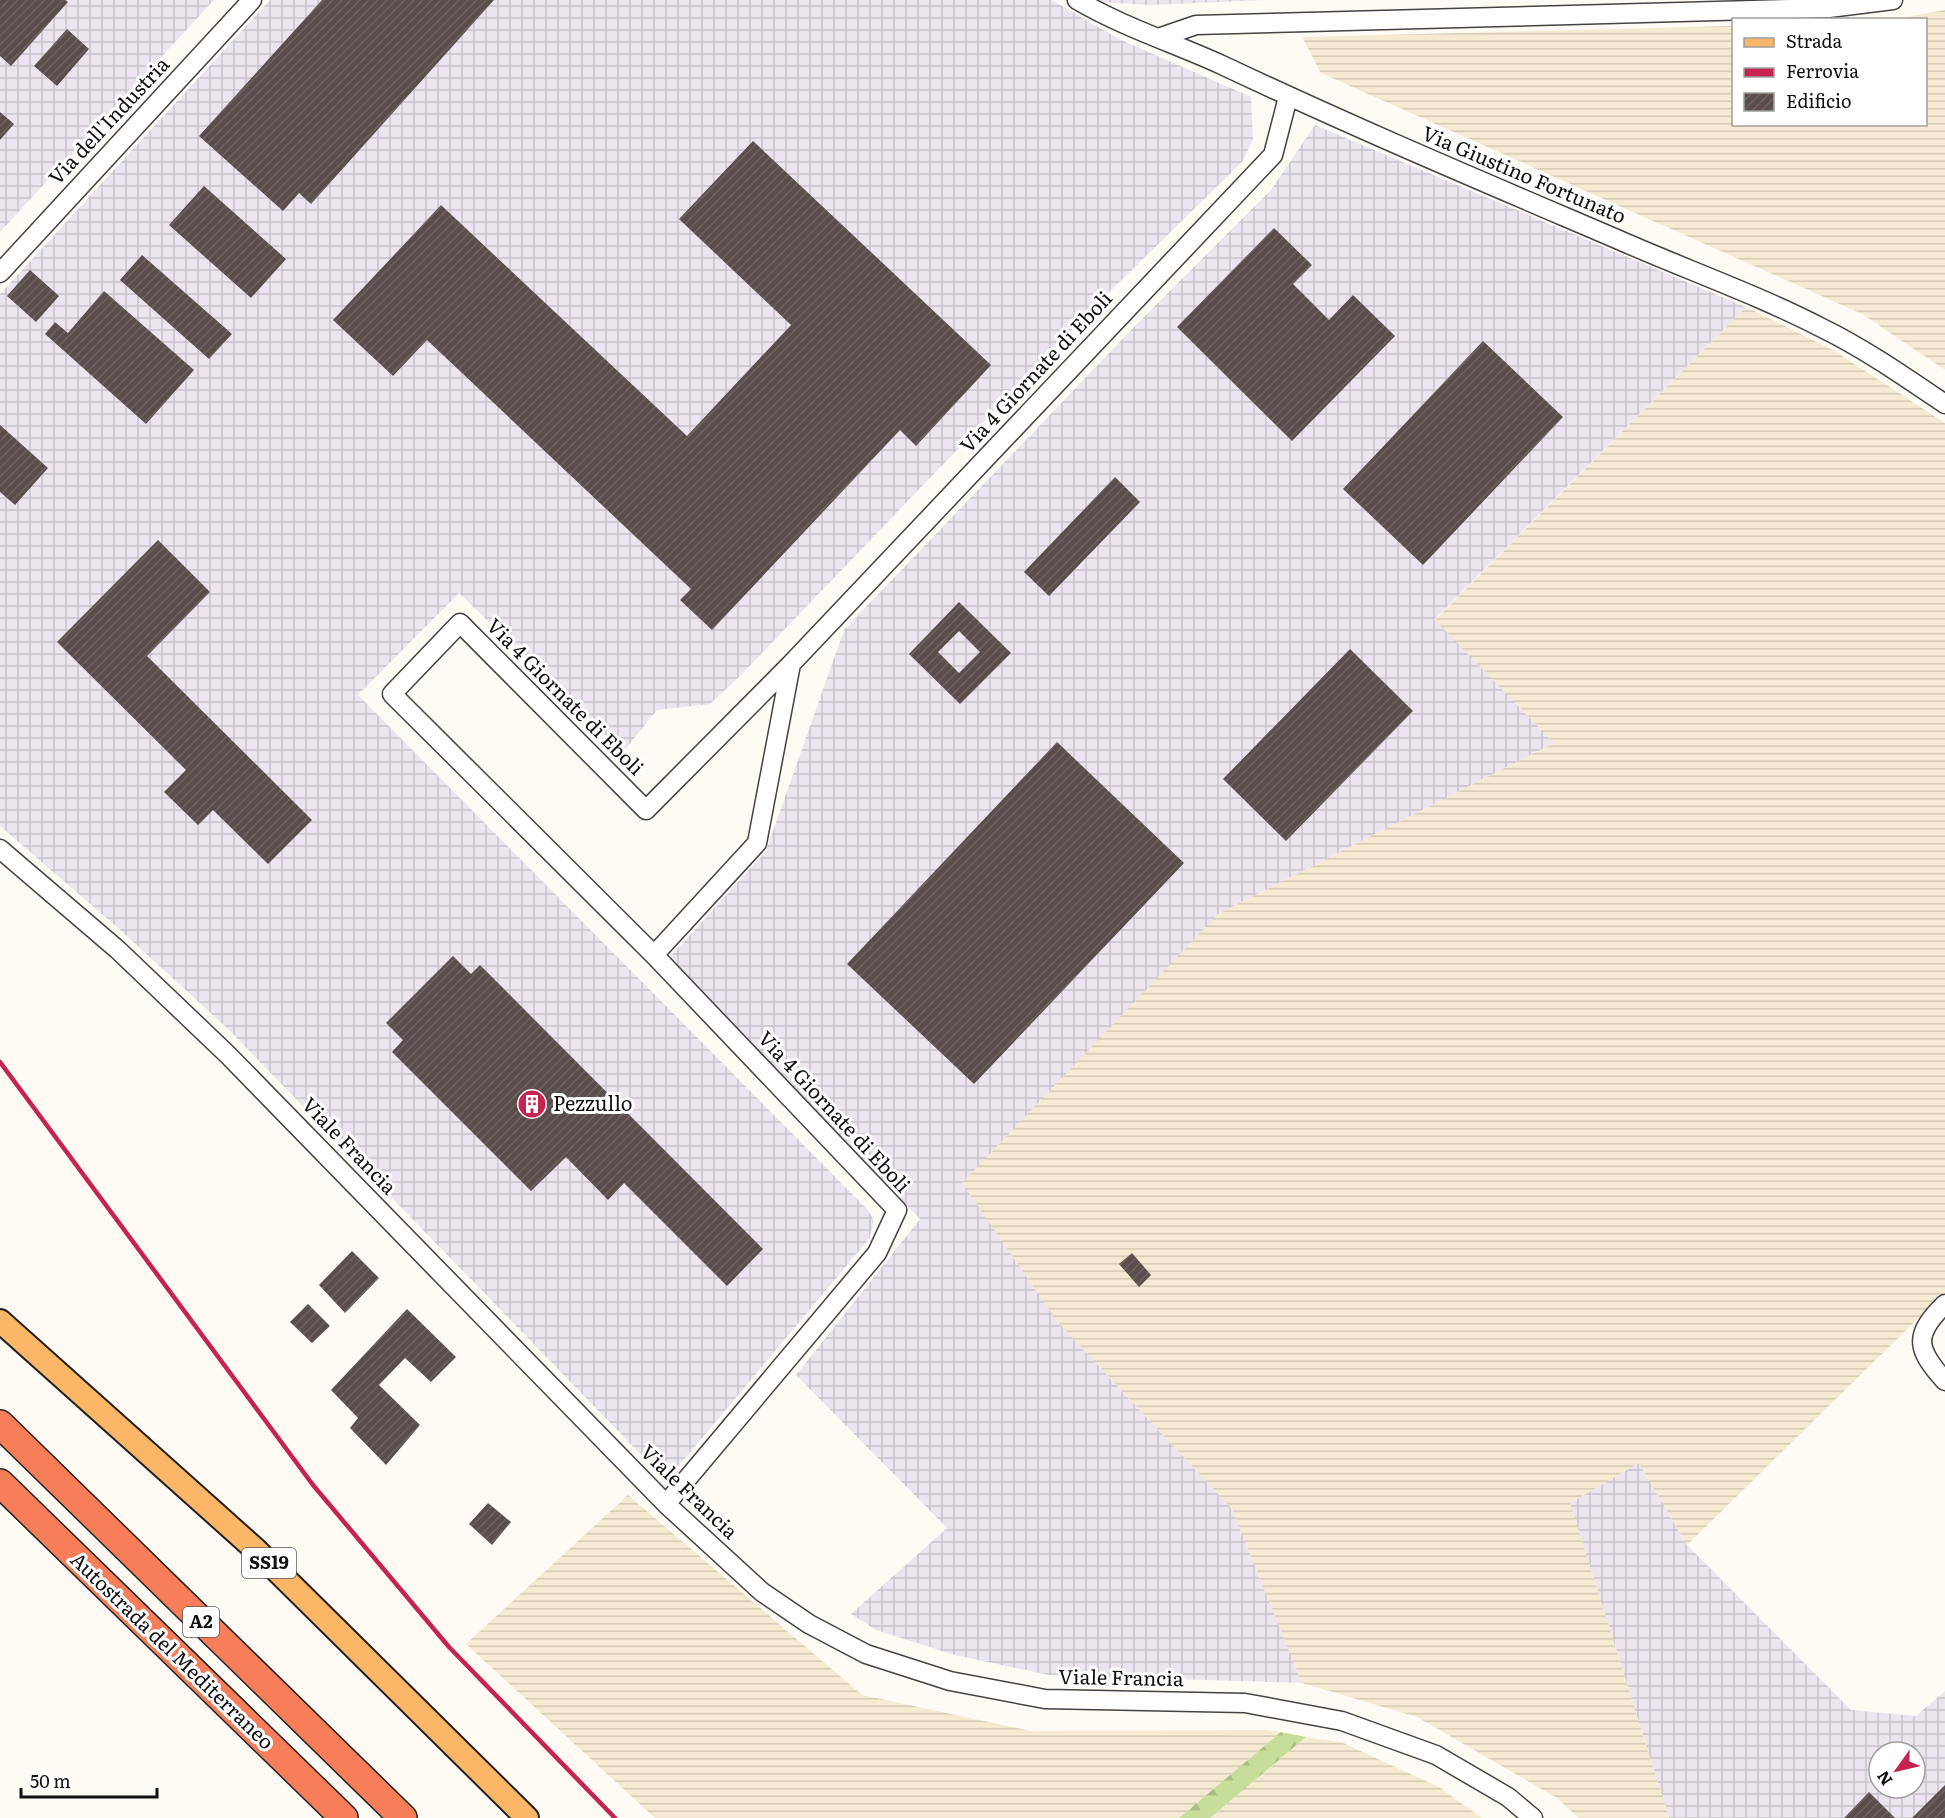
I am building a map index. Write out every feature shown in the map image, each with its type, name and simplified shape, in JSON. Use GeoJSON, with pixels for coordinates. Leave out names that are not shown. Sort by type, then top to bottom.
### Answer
{"type":"FeatureCollection","features":[{"type":"Feature","properties":{"kind":"highway","name":"Autostrada del Mediterraneo"},"geometry":{"type":"LineString","coordinates":[[0,1425],[403,1818]]}},
{"type":"Feature","properties":{"kind":"highway","name":"Autostrada del Mediterraneo"},"geometry":{"type":"LineString","coordinates":[[0,1483],[344,1818]]}},
{"type":"Feature","properties":{"kind":"main road","name":"SS19"},"geometry":{"type":"LineString","coordinates":[[0,1322],[256,1550],[527,1818]]}},
{"type":"Feature","properties":{"kind":"street","name":"Via dell'Industria"},"geometry":{"type":"LineString","coordinates":[[0,273],[252,0]]}},
{"type":"Feature","properties":{"kind":"street","name":"Via Giustino Fortunato"},"geometry":{"type":"LineString","coordinates":[[1077,0],[1104,16],[1194,52],[1288,97],[1659,258],[1750,294],[1824,329],[1897,372],[1945,404]]}},
{"type":"Feature","properties":{"kind":"street"},"geometry":{"type":"LineString","coordinates":[[1158,38],[1196,25],[1829,8],[1893,0]]}},
{"type":"Feature","properties":{"kind":"street","name":"Via 4 Giornate di Eboli"},"geometry":{"type":"LineString","coordinates":[[666,1504],[877,1253],[897,1210],[654,955],[392,694],[460,624],[646,810],[791,664],[1273,154],[1288,97]]}},
{"type":"Feature","properties":{"kind":"street"},"geometry":{"type":"LineString","coordinates":[[654,955],[757,843],[791,664]]}},
{"type":"Feature","properties":{"kind":"street","name":"Viale Francia"},"geometry":{"type":"LineString","coordinates":[[0,849],[118,950],[228,1055],[666,1504],[762,1592],[809,1624],[866,1654],[950,1681],[1045,1699],[1245,1703],[1342,1721],[1436,1755],[1508,1797],[1533,1818]]}},
{"type":"Feature","properties":{"kind":"street"},"geometry":{"type":"LineString","coordinates":[[1945,1304],[1931,1317],[1922,1332],[1927,1362],[1945,1381]]}},
{"type":"Feature","properties":{"kind":"shaded area"},"geometry":{"type":"Polygon","coordinates":[[[0,0],[214,0],[0,232],[0,0]]]}},
{"type":"Feature","properties":{"kind":"shaded area"},"geometry":{"type":"Polygon","coordinates":[[[270,0],[1052,0],[1119,39],[1251,97],[1253,139],[1243,161],[1091,310],[741,675],[710,704],[657,710],[623,752],[459,593],[358,695],[868,1210],[874,1221],[869,1239],[676,1469],[666,1475],[655,1469],[230,1031],[117,927],[0,826],[0,294],[270,0]]]}},
{"type":"Feature","properties":{"kind":"shaded area"},"geometry":{"type":"Polygon","coordinates":[[[1098,0],[1265,0],[1149,5],[1098,0]]]}},
{"type":"Feature","properties":{"kind":"shaded area"},"geometry":{"type":"Polygon","coordinates":[[[1945,10],[1945,370],[1862,314],[1321,73],[1302,37],[1732,26],[1732,126],[1927,126],[1927,18],[1901,18],[1945,10]]]}},
{"type":"Feature","properties":{"kind":"shaded area"},"geometry":{"type":"Polygon","coordinates":[[[1315,125],[1746,307],[1435,619],[1554,743],[1218,914],[1056,1320],[1232,1509],[1302,1683],[1049,1675],[955,1655],[876,1630],[851,1614],[947,1528],[796,1375],[920,1219],[668,959],[766,851],[844,630],[1135,326],[1271,190],[1315,125]]]}},
{"type":"Feature","properties":{"kind":"shaded area"},"geometry":{"type":"Polygon","coordinates":[[[1746,307],[1833,350],[1945,423],[1945,1292],[1687,1545],[1639,1463],[1570,1503],[1669,1818],[1579,1818],[1557,1798],[1417,1717],[1302,1683],[1232,1509],[1056,1320],[962,1183],[1218,914],[1554,743],[1435,620],[1746,307]]]}},
{"type":"Feature","properties":{"kind":"shaded area"},"geometry":{"type":"Polygon","coordinates":[[[1639,1463],[1687,1545],[1851,1710],[1916,1716],[1945,1691],[1945,1818],[1669,1818],[1570,1503],[1639,1463]]]}},
{"type":"Feature","properties":{"kind":"shaded area"},"geometry":{"type":"Polygon","coordinates":[[[628,1495],[862,1695],[1031,1731],[1266,1730],[1281,1732],[1179,1818],[655,1818],[466,1644],[628,1495]]]}},
{"type":"Feature","properties":{"kind":"shaded area"},"geometry":{"type":"Polygon","coordinates":[[[1306,1737],[1341,1742],[1439,1787],[1482,1818],[1210,1818],[1306,1737]]]}},
{"type":"Feature","properties":{"kind":"green space"},"geometry":{"type":"Polygon","coordinates":[[[1281,1732],[1306,1737],[1210,1818],[1179,1818],[1281,1732]]]}},
{"type":"Feature","properties":{"kind":"building"},"geometry":{"type":"Polygon","coordinates":[[[0,0],[65,0],[68,2],[11,66],[0,56],[0,0]]]}},
{"type":"Feature","properties":{"kind":"building"},"geometry":{"type":"Polygon","coordinates":[[[322,0],[494,0],[311,204],[299,193],[283,211],[199,136],[322,0]]]}},
{"type":"Feature","properties":{"kind":"building"},"geometry":{"type":"Polygon","coordinates":[[[67,29],[89,49],[57,86],[34,66],[67,29]]]}},
{"type":"Feature","properties":{"kind":"building"},"geometry":{"type":"Polygon","coordinates":[[[0,112],[14,124],[0,140],[0,112]]]}},
{"type":"Feature","properties":{"kind":"building"},"geometry":{"type":"Polygon","coordinates":[[[753,141],[991,365],[916,446],[900,430],[712,630],[680,600],[691,589],[427,340],[393,376],[333,320],[441,205],[687,436],[791,325],[679,219],[753,141]]]}},
{"type":"Feature","properties":{"kind":"building"},"geometry":{"type":"Polygon","coordinates":[[[204,186],[286,259],[251,298],[169,225],[204,186]]]}},
{"type":"Feature","properties":{"kind":"building"},"geometry":{"type":"Polygon","coordinates":[[[1274,228],[1312,265],[1293,284],[1329,320],[1353,295],[1395,336],[1292,441],[1177,327],[1274,228]]]}},
{"type":"Feature","properties":{"kind":"building"},"geometry":{"type":"Polygon","coordinates":[[[142,255],[232,334],[209,359],[120,280],[142,255]]]}},
{"type":"Feature","properties":{"kind":"building"},"geometry":{"type":"Polygon","coordinates":[[[30,270],[59,296],[36,322],[7,296],[30,270]]]}},
{"type":"Feature","properties":{"kind":"building"},"geometry":{"type":"Polygon","coordinates":[[[104,291],[194,370],[146,424],[45,334],[55,322],[68,333],[104,291]]]}},
{"type":"Feature","properties":{"kind":"building"},"geometry":{"type":"Polygon","coordinates":[[[1483,341],[1563,417],[1423,565],[1343,489],[1483,341]]]}},
{"type":"Feature","properties":{"kind":"building"},"geometry":{"type":"Polygon","coordinates":[[[0,425],[48,468],[15,505],[0,492],[0,425]]]}},
{"type":"Feature","properties":{"kind":"building"},"geometry":{"type":"Polygon","coordinates":[[[1115,477],[1140,502],[1049,596],[1024,572],[1115,477]]]}},
{"type":"Feature","properties":{"kind":"building"},"geometry":{"type":"Polygon","coordinates":[[[158,540],[210,592],[147,656],[312,820],[268,864],[213,810],[198,825],[164,792],[186,770],[57,642],[158,540]]]}},
{"type":"Feature","properties":{"kind":"building"},"geometry":{"type":"Polygon","coordinates":[[[959,602],[1011,653],[960,704],[909,654],[959,602]],[[959,631],[938,652],[959,673],[980,652],[959,631]]]}},
{"type":"Feature","properties":{"kind":"building"},"geometry":{"type":"Polygon","coordinates":[[[1350,649],[1413,711],[1286,841],[1223,779],[1350,649]]]}},
{"type":"Feature","properties":{"kind":"building"},"geometry":{"type":"Polygon","coordinates":[[[1057,742],[1184,863],[974,1084],[847,964],[1057,742]]]}},
{"type":"Feature","properties":{"kind":"building","name":"Pezzullo"},"geometry":{"type":"Polygon","coordinates":[[[453,956],[471,974],[480,965],[763,1249],[727,1286],[624,1183],[608,1200],[566,1157],[531,1191],[392,1052],[403,1040],[386,1023],[453,956]]]}},
{"type":"Feature","properties":{"kind":"building"},"geometry":{"type":"Polygon","coordinates":[[[352,1251],[379,1278],[345,1313],[319,1285],[352,1251]]]}},
{"type":"Feature","properties":{"kind":"building"},"geometry":{"type":"Polygon","coordinates":[[[1132,1253],[1151,1275],[1139,1287],[1119,1264],[1132,1253]]]}},
{"type":"Feature","properties":{"kind":"building"},"geometry":{"type":"Polygon","coordinates":[[[308,1304],[330,1326],[312,1343],[290,1322],[308,1304]]]}},
{"type":"Feature","properties":{"kind":"building"},"geometry":{"type":"Polygon","coordinates":[[[407,1309],[456,1357],[431,1382],[405,1358],[379,1385],[420,1425],[386,1465],[350,1428],[358,1418],[331,1390],[407,1309]]]}},
{"type":"Feature","properties":{"kind":"building"},"geometry":{"type":"Polygon","coordinates":[[[488,1503],[511,1522],[492,1545],[469,1524],[488,1503]]]}},
{"type":"Feature","properties":{"kind":"building"},"geometry":{"type":"Polygon","coordinates":[[[1945,1785],[1945,1818],[1912,1818],[1945,1785]]]}},
{"type":"Feature","properties":{"kind":"building"},"geometry":{"type":"Polygon","coordinates":[[[1867,1794],[1867,1800],[1877,1800],[1895,1818],[1844,1818],[1867,1794]]]}},
{"type":"Feature","properties":{"kind":"railway"},"geometry":{"type":"LineString","coordinates":[[0,1062],[313,1485],[449,1647],[615,1818]]}},
{"type":"Feature","properties":{"kind":"place","name":"Pezzullo"},"geometry":{"type":"Point","coordinates":[532,1104]}}]}
